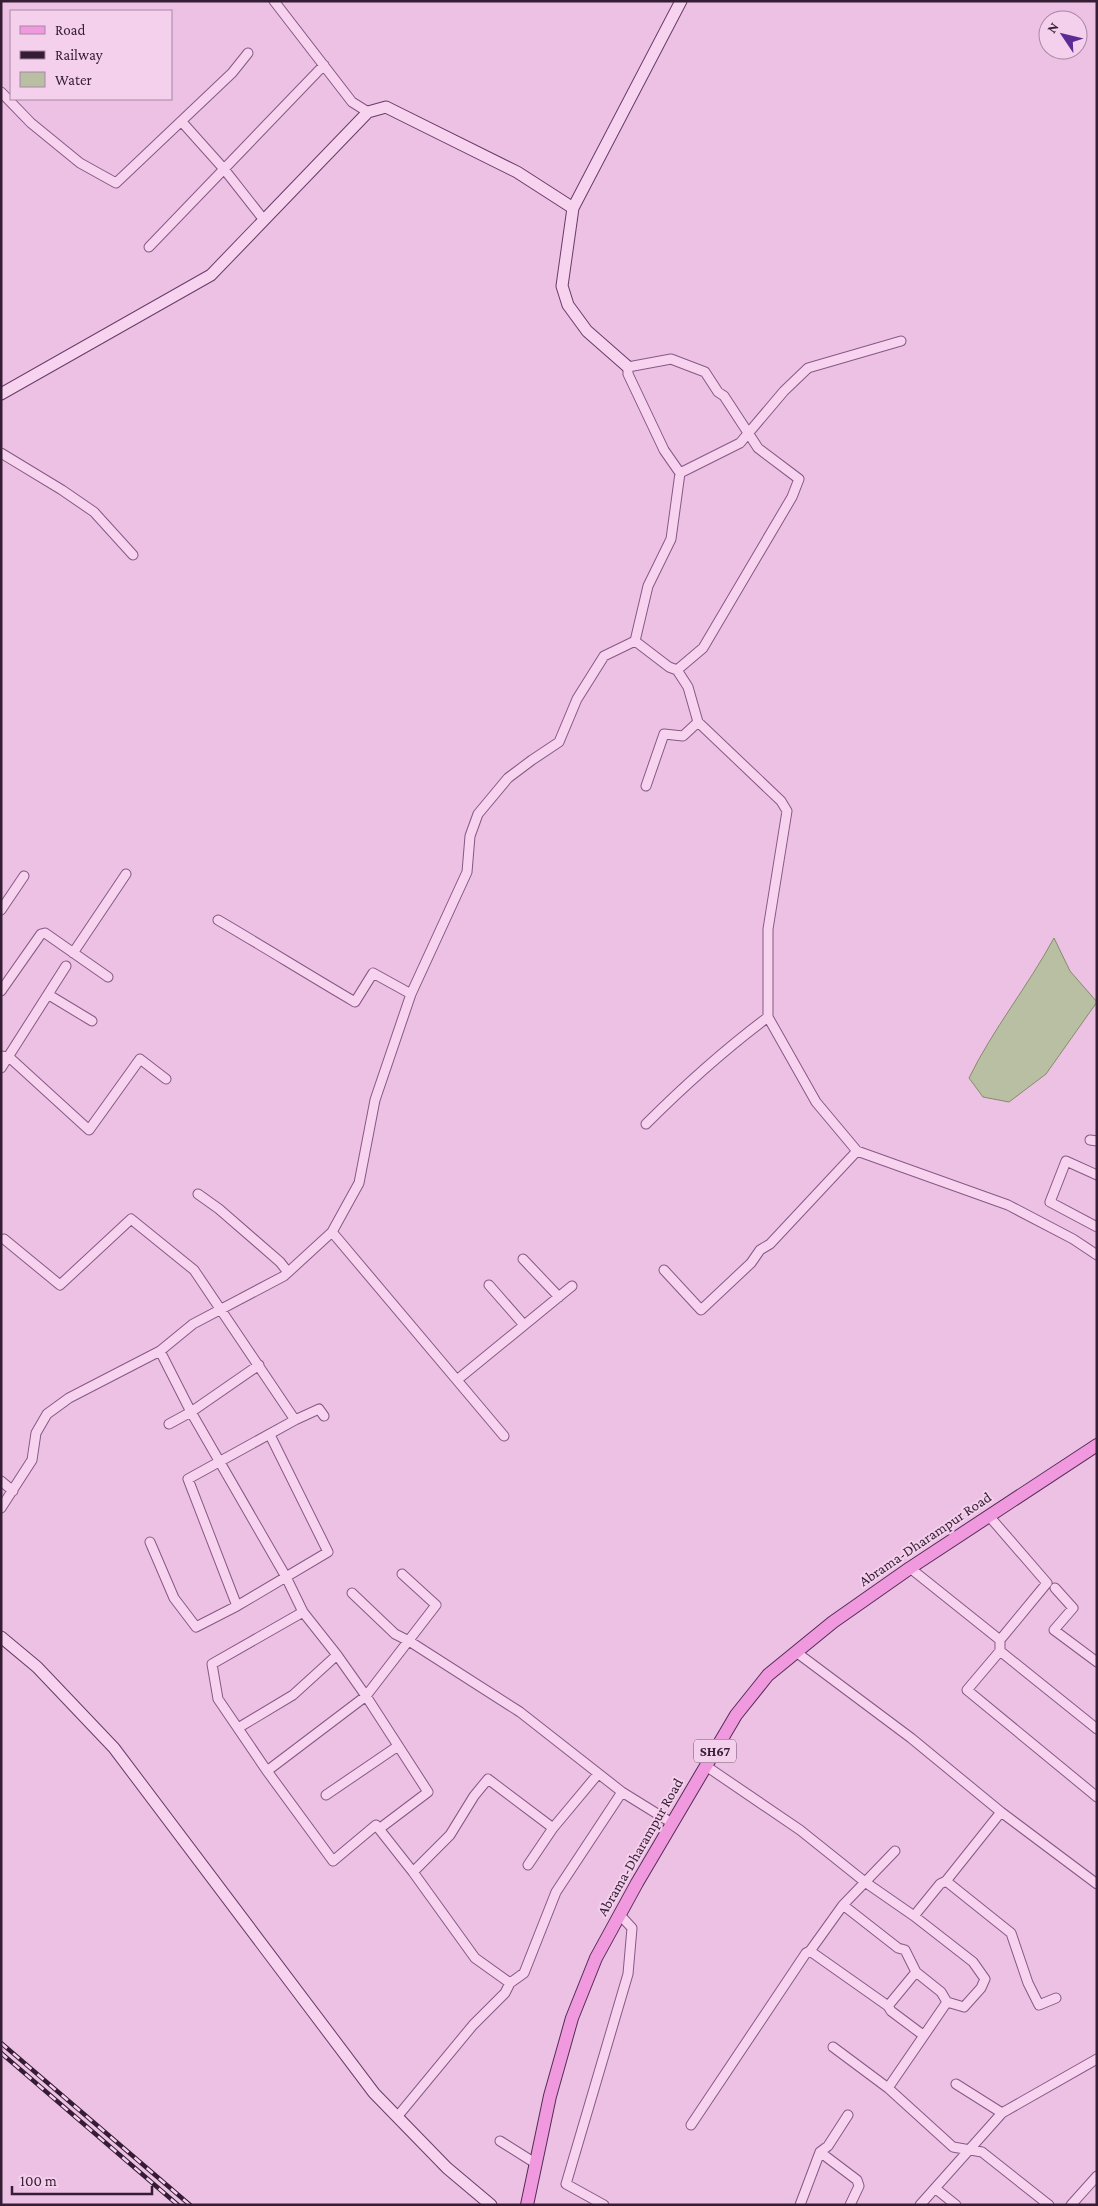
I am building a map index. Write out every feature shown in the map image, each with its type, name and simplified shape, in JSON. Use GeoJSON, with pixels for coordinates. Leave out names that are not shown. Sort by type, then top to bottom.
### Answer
{"type":"FeatureCollection","features":[{"type":"Feature","properties":{"kind":"main road","name":"Abrama-Dharampur Road"},"geometry":{"type":"LineString","coordinates":[[527,2205],[550,2096],[572,2018],[596,1958],[672,1823],[736,1715],[768,1675],[833,1622],[910,1568],[1097,1445]]}},
{"type":"Feature","properties":{"kind":"street"},"geometry":{"type":"LineString","coordinates":[[274,1],[352,102],[368,112]]}},
{"type":"Feature","properties":{"kind":"street"},"geometry":{"type":"LineString","coordinates":[[635,641],[648,586],[671,539],[680,473],[664,450],[628,374],[628,367],[587,331],[568,305],[562,286],[573,208],[681,1]]}},
{"type":"Feature","properties":{"kind":"street"},"geometry":{"type":"LineString","coordinates":[[1,92],[31,123],[73,157],[116,183],[232,73],[248,53]]}},
{"type":"Feature","properties":{"kind":"street"},"geometry":{"type":"LineString","coordinates":[[149,247],[324,65]]}},
{"type":"Feature","properties":{"kind":"street"},"geometry":{"type":"LineString","coordinates":[[1,394],[211,275],[368,112],[386,107],[517,172],[573,208]]}},
{"type":"Feature","properties":{"kind":"street"},"geometry":{"type":"LineString","coordinates":[[182,122],[224,169],[264,220]]}},
{"type":"Feature","properties":{"kind":"street"},"geometry":{"type":"LineString","coordinates":[[680,473],[740,443],[784,391],[808,368],[901,341]]}},
{"type":"Feature","properties":{"kind":"street"},"geometry":{"type":"LineString","coordinates":[[628,367],[671,359],[705,372],[718,392],[724,396],[758,448],[799,479],[792,497],[703,648],[677,670]]}},
{"type":"Feature","properties":{"kind":"street"},"geometry":{"type":"LineString","coordinates":[[1,453],[94,512],[133,555]]}},
{"type":"Feature","properties":{"kind":"street"},"geometry":{"type":"LineString","coordinates":[[635,641],[669,667],[677,670],[688,687],[698,722],[781,801],[787,810],[768,929],[768,1017],[816,1102],[857,1151],[1008,1204],[1073,1239],[1097,1255]]}},
{"type":"Feature","properties":{"kind":"street"},"geometry":{"type":"LineString","coordinates":[[1,1508],[32,1460],[36,1432],[47,1414],[68,1398],[160,1351],[193,1324],[220,1308],[284,1276],[287,1271],[332,1232],[359,1183],[375,1100],[411,994],[467,872],[470,836],[478,814],[508,778],[559,742],[577,699],[604,656],[635,641]]}},
{"type":"Feature","properties":{"kind":"street"},"geometry":{"type":"LineString","coordinates":[[646,786],[664,734],[683,736],[698,722]]}},
{"type":"Feature","properties":{"kind":"street"},"geometry":{"type":"LineString","coordinates":[[73,953],[126,874]]}},
{"type":"Feature","properties":{"kind":"street"},"geometry":{"type":"LineString","coordinates":[[1,910],[24,876]]}},
{"type":"Feature","properties":{"kind":"street"},"geometry":{"type":"LineString","coordinates":[[218,920],[355,1002],[373,973],[411,994]]}},
{"type":"Feature","properties":{"kind":"street"},"geometry":{"type":"LineString","coordinates":[[1,991],[41,934],[45,934],[108,977]]}},
{"type":"Feature","properties":{"kind":"street"},"geometry":{"type":"LineString","coordinates":[[1,1068],[5,1056],[49,994],[66,966]]}},
{"type":"Feature","properties":{"kind":"street"},"geometry":{"type":"LineString","coordinates":[[49,994],[92,1021]]}},
{"type":"Feature","properties":{"kind":"street"},"geometry":{"type":"LineString","coordinates":[[646,1124],[700,1070],[768,1017]]}},
{"type":"Feature","properties":{"kind":"street"},"geometry":{"type":"LineString","coordinates":[[5,1056],[89,1130],[140,1059],[166,1079]]}},
{"type":"Feature","properties":{"kind":"street"},"geometry":{"type":"LineString","coordinates":[[664,1270],[701,1310],[751,1264],[760,1250],[770,1244],[857,1151]]}},
{"type":"Feature","properties":{"kind":"street"},"geometry":{"type":"LineString","coordinates":[[1097,1175],[1066,1161],[1050,1202],[1097,1227]]}},
{"type":"Feature","properties":{"kind":"street"},"geometry":{"type":"LineString","coordinates":[[198,1194],[219,1209],[280,1262],[287,1271]]}},
{"type":"Feature","properties":{"kind":"street"},"geometry":{"type":"LineString","coordinates":[[4,1239],[60,1285],[131,1219],[194,1270],[295,1420]]}},
{"type":"Feature","properties":{"kind":"street"},"geometry":{"type":"LineString","coordinates":[[332,1232],[504,1436]]}},
{"type":"Feature","properties":{"kind":"street"},"geometry":{"type":"LineString","coordinates":[[523,1259],[559,1297]]}},
{"type":"Feature","properties":{"kind":"street"},"geometry":{"type":"LineString","coordinates":[[489,1285],[524,1326]]}},
{"type":"Feature","properties":{"kind":"street"},"geometry":{"type":"LineString","coordinates":[[457,1380],[572,1286]]}},
{"type":"Feature","properties":{"kind":"street"},"geometry":{"type":"LineString","coordinates":[[160,1351],[191,1412],[286,1577],[303,1612],[366,1696],[428,1792],[379,1829]]}},
{"type":"Feature","properties":{"kind":"street"},"geometry":{"type":"LineString","coordinates":[[169,1424],[191,1412],[259,1365]]}},
{"type":"Feature","properties":{"kind":"street"},"geometry":{"type":"LineString","coordinates":[[238,1606],[188,1479],[295,1420],[320,1409],[324,1416]]}},
{"type":"Feature","properties":{"kind":"street"},"geometry":{"type":"LineString","coordinates":[[150,1542],[174,1598],[196,1627],[238,1606],[328,1552],[270,1435]]}},
{"type":"Feature","properties":{"kind":"street"},"geometry":{"type":"LineString","coordinates":[[1,1481],[13,1491]]}},
{"type":"Feature","properties":{"kind":"street"},"geometry":{"type":"LineString","coordinates":[[989,1516],[1047,1583],[1000,1640],[1000,1651],[967,1690],[1097,1796]]}},
{"type":"Feature","properties":{"kind":"street"},"geometry":{"type":"LineString","coordinates":[[910,1568],[1000,1640]]}},
{"type":"Feature","properties":{"kind":"street"},"geometry":{"type":"LineString","coordinates":[[267,1771],[366,1696],[436,1605],[402,1574]]}},
{"type":"Feature","properties":{"kind":"street"},"geometry":{"type":"LineString","coordinates":[[1055,1588],[1073,1608],[1054,1630],[1097,1662]]}},
{"type":"Feature","properties":{"kind":"street"},"geometry":{"type":"LineString","coordinates":[[352,1593],[395,1634],[520,1712],[622,1792],[672,1823]]}},
{"type":"Feature","properties":{"kind":"street"},"geometry":{"type":"LineString","coordinates":[[303,1612],[212,1664],[218,1699],[267,1771],[333,1861],[376,1825],[414,1872],[475,1958],[510,1984]]}},
{"type":"Feature","properties":{"kind":"street"},"geometry":{"type":"LineString","coordinates":[[1,1637],[37,1668],[114,1748],[374,2093],[447,2168],[491,2205]]}},
{"type":"Feature","properties":{"kind":"street"},"geometry":{"type":"LineString","coordinates":[[1000,1651],[1097,1729]]}},
{"type":"Feature","properties":{"kind":"street"},"geometry":{"type":"LineString","coordinates":[[796,1652],[911,1738],[1001,1812],[1097,1884]]}},
{"type":"Feature","properties":{"kind":"street"},"geometry":{"type":"LineString","coordinates":[[238,1728],[293,1695],[337,1655]]}},
{"type":"Feature","properties":{"kind":"street"},"geometry":{"type":"LineString","coordinates":[[326,1795],[398,1746]]}},
{"type":"Feature","properties":{"kind":"street"},"geometry":{"type":"LineString","coordinates":[[706,1766],[800,1830],[865,1882],[914,1916],[974,1962],[985,1979],[981,1988],[964,2007],[947,2002],[941,1992],[916,1972],[905,1950],[898,1948],[843,1905]]}},
{"type":"Feature","properties":{"kind":"street"},"geometry":{"type":"LineString","coordinates":[[528,1865],[553,1828],[598,1774]]}},
{"type":"Feature","properties":{"kind":"street"},"geometry":{"type":"LineString","coordinates":[[414,1872],[450,1835],[474,1796],[488,1780],[553,1828]]}},
{"type":"Feature","properties":{"kind":"street"},"geometry":{"type":"LineString","coordinates":[[397,2116],[474,2025],[505,1993],[510,1984],[524,1973],[556,1892],[622,1792]]}},
{"type":"Feature","properties":{"kind":"street"},"geometry":{"type":"LineString","coordinates":[[914,1916],[940,1884],[946,1881],[1001,1812]]}},
{"type":"Feature","properties":{"kind":"street"},"geometry":{"type":"LineString","coordinates":[[691,2125],[806,1953],[810,1951],[843,1905],[895,1851]]}},
{"type":"Feature","properties":{"kind":"street"},"geometry":{"type":"LineString","coordinates":[[946,1881],[1011,1933],[1028,1983],[1039,2005],[1056,1998]]}},
{"type":"Feature","properties":{"kind":"street"},"geometry":{"type":"LineString","coordinates":[[604,2205],[566,2184],[628,1974],[632,1928],[620,1915]]}},
{"type":"Feature","properties":{"kind":"street"},"geometry":{"type":"LineString","coordinates":[[810,1951],[888,2006],[891,2011],[923,2035]]}},
{"type":"Feature","properties":{"kind":"street"},"geometry":{"type":"LineString","coordinates":[[888,2006],[916,1972]]}},
{"type":"Feature","properties":{"kind":"street"},"geometry":{"type":"LineString","coordinates":[[888,2088],[947,2002]]}},
{"type":"Feature","properties":{"kind":"street"},"geometry":{"type":"LineString","coordinates":[[834,2047],[888,2088],[953,2147],[982,2152],[1049,2205]]}},
{"type":"Feature","properties":{"kind":"street"},"geometry":{"type":"LineString","coordinates":[[920,2205],[1002,2113],[1097,2059]]}},
{"type":"Feature","properties":{"kind":"street"},"geometry":{"type":"LineString","coordinates":[[956,2084],[1002,2113]]}},
{"type":"Feature","properties":{"kind":"street"},"geometry":{"type":"LineString","coordinates":[[800,2205],[820,2152],[828,2146],[848,2115]]}},
{"type":"Feature","properties":{"kind":"street"},"geometry":{"type":"LineString","coordinates":[[500,2141],[535,2163]]}},
{"type":"Feature","properties":{"kind":"street"},"geometry":{"type":"LineString","coordinates":[[820,2152],[857,2180],[859,2186],[850,2205]]}},
{"type":"Feature","properties":{"kind":"street"},"geometry":{"type":"LineString","coordinates":[[1072,2205],[1097,2176]]}},
{"type":"Feature","properties":{"kind":"street"},"geometry":{"type":"LineString","coordinates":[[936,2189],[956,2205]]}},
{"type":"Feature","properties":{"kind":"water"},"geometry":{"type":"Polygon","coordinates":[[[1054,938],[1070,971],[1097,1002],[1046,1074],[1009,1102],[983,1097],[969,1078],[978,1060],[1054,938]]]}},
{"type":"Feature","properties":{"kind":"railway"},"geometry":{"type":"LineString","coordinates":[[1,2043],[190,2205]]}},
{"type":"Feature","properties":{"kind":"railway"},"geometry":{"type":"LineString","coordinates":[[1,2053],[178,2205]]}}]}
